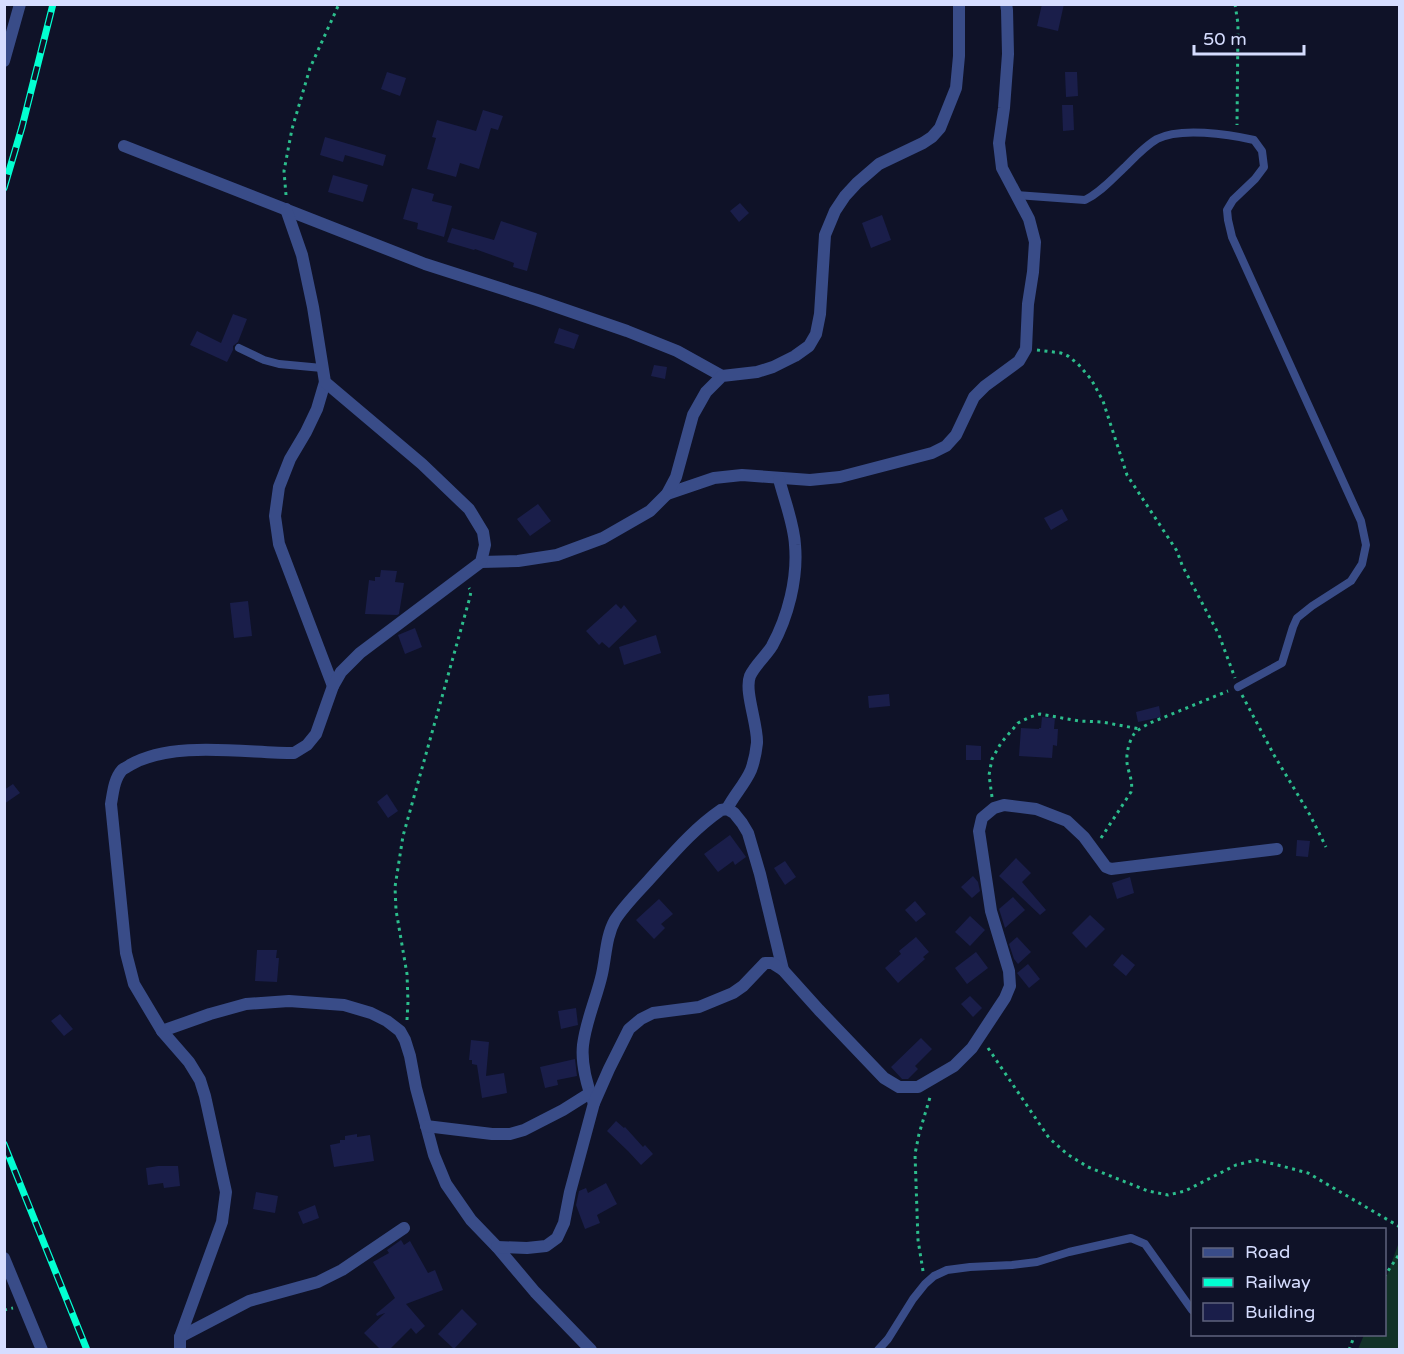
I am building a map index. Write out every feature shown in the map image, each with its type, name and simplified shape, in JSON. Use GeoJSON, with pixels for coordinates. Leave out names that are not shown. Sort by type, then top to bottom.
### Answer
{"type":"FeatureCollection","features":[{"type":"Feature","properties":{"kind":"street"},"geometry":{"type":"LineString","coordinates":[[4,61],[20,4]]}},
{"type":"Feature","properties":{"kind":"street"},"geometry":{"type":"LineString","coordinates":[[124,146],[426,264],[627,331],[676,351],[722,375],[757,372],[795,356],[808,346],[816,334],[820,314],[825,235],[835,211],[845,196],[856,183],[879,164],[923,143],[940,128],[956,88],[959,57],[959,4]]}},
{"type":"Feature","properties":{"kind":"street"},"geometry":{"type":"LineString","coordinates":[[667,494],[714,478],[742,475],[810,480],[840,477],[932,453],[946,446],[956,435],[974,397],[1019,361],[1026,350],[1028,304],[1034,272],[1035,242],[1029,219],[1002,168],[999,143],[1008,54],[1006,4]]}},
{"type":"Feature","properties":{"kind":"street"},"geometry":{"type":"LineString","coordinates":[[286,209],[302,255],[314,307],[325,382],[317,409],[290,459],[279,487],[275,516],[279,544],[333,686]]}},
{"type":"Feature","properties":{"kind":"street"},"geometry":{"type":"LineString","coordinates":[[180,1343],[222,1222],[226,1191],[200,1080],[189,1062],[162,1031],[134,984],[126,953],[111,804],[115,782],[123,769],[152,756],[196,749],[294,753],[308,745],[316,734],[333,686],[341,672],[360,653],[481,562],[518,561],[557,555],[603,538],[650,511],[667,494],[675,477],[693,415],[706,392],[722,375]]}},
{"type":"Feature","properties":{"kind":"street"},"geometry":{"type":"LineString","coordinates":[[325,382],[422,464],[470,509],[483,532],[485,545],[481,562]]}},
{"type":"Feature","properties":{"kind":"street"},"geometry":{"type":"LineString","coordinates":[[727,809],[751,770],[757,741],[749,686],[750,676],[771,648],[780,630],[793,581],[795,543],[779,478]]}},
{"type":"Feature","properties":{"kind":"street"},"geometry":{"type":"LineString","coordinates":[[497,1247],[546,1246],[556,1238],[564,1223],[592,1098],[629,1029],[653,1013],[699,1007],[733,993],[765,963],[772,963],[783,970],[884,1078],[899,1087],[918,1087],[954,1066],[980,1037],[1010,986],[1009,971],[991,911],[979,831],[982,818],[994,808],[1004,805],[1036,809],[1067,821],[1094,849],[1101,862],[1111,869],[1278,849]]}},
{"type":"Feature","properties":{"kind":"street"},"geometry":{"type":"LineString","coordinates":[[592,1098],[584,1065],[583,1047],[608,940],[615,921],[688,837],[721,810],[727,809],[734,813],[748,833],[763,884],[783,970]]}},
{"type":"Feature","properties":{"kind":"street"},"geometry":{"type":"LineString","coordinates":[[162,1031],[246,1004],[289,1001],[344,1005],[371,1013],[400,1030],[405,1040],[434,1155],[446,1184],[471,1220],[535,1292],[591,1350]]}},
{"type":"Feature","properties":{"kind":"street"},"geometry":{"type":"LineString","coordinates":[[426,1126],[510,1134],[524,1130],[592,1098]]}},
{"type":"Feature","properties":{"kind":"street"},"geometry":{"type":"LineString","coordinates":[[180,1343],[249,1301],[318,1282],[342,1270],[404,1228]]}},
{"type":"Feature","properties":{"kind":"street"},"geometry":{"type":"LineString","coordinates":[[4,1258],[42,1350]]}},
{"type":"Feature","properties":{"kind":"lane"},"geometry":{"type":"LineString","coordinates":[[1016,195],[1085,200],[1095,195],[1156,140],[1173,133],[1236,136],[1254,140],[1262,151],[1264,167],[1233,200],[1227,210],[1232,237],[1361,521],[1366,545],[1362,564],[1351,581],[1297,618],[1282,663],[1238,687]]}},
{"type":"Feature","properties":{"kind":"lane"},"geometry":{"type":"LineString","coordinates":[[238,348],[279,364],[322,368]]}},
{"type":"Feature","properties":{"kind":"lane"},"geometry":{"type":"LineString","coordinates":[[878,1350],[925,1284],[934,1276],[947,1270],[1037,1262],[1131,1238],[1144,1244],[1191,1309]]}},
{"type":"Feature","properties":{"kind":"path"},"geometry":{"type":"LineString","coordinates":[[286,209],[284,171],[292,129],[310,68],[339,4]]}},
{"type":"Feature","properties":{"kind":"path"},"geometry":{"type":"LineString","coordinates":[[1235,4],[1238,24],[1236,136]]}},
{"type":"Feature","properties":{"kind":"path"},"geometry":{"type":"LineString","coordinates":[[1026,350],[1061,353],[1068,356],[1091,379],[1103,401],[1127,475],[1177,551],[1219,635],[1238,687],[1326,847]]}},
{"type":"Feature","properties":{"kind":"path"},"geometry":{"type":"LineString","coordinates":[[405,1040],[408,1002],[407,974],[396,910],[395,887],[403,836],[470,597],[471,591],[461,578]]}},
{"type":"Feature","properties":{"kind":"path"},"geometry":{"type":"LineString","coordinates":[[1094,849],[1131,792],[1132,784],[1127,766],[1128,753],[1134,735],[1140,729],[1171,714],[1238,687]]}},
{"type":"Feature","properties":{"kind":"path"},"geometry":{"type":"LineString","coordinates":[[994,808],[989,775],[992,759],[1001,743],[1018,723],[1041,714],[1140,729]]}},
{"type":"Feature","properties":{"kind":"path"},"geometry":{"type":"LineString","coordinates":[[980,1037],[1049,1138],[1067,1154],[1088,1167],[1148,1191],[1168,1195],[1185,1191],[1236,1165],[1256,1161],[1274,1164],[1308,1173],[1400,1227]]}},
{"type":"Feature","properties":{"kind":"path"},"geometry":{"type":"LineString","coordinates":[[925,1284],[918,1240],[915,1154],[935,1078]]}},
{"type":"Feature","properties":{"kind":"path"},"geometry":{"type":"LineString","coordinates":[[1386,1274],[1400,1253]]}},
{"type":"Feature","properties":{"kind":"green space"},"geometry":{"type":"Polygon","coordinates":[[[1399,1242],[1399,1349],[1358,1349],[1364,1336],[1386,1336],[1386,1278],[1399,1242]]]}},
{"type":"Feature","properties":{"kind":"building"},"geometry":{"type":"Polygon","coordinates":[[[1042,4],[1064,4],[1058,31],[1037,26],[1042,4]]]}},
{"type":"Feature","properties":{"kind":"building"},"geometry":{"type":"Polygon","coordinates":[[[387,72],[406,78],[400,96],[381,89],[387,72]]]}},
{"type":"Feature","properties":{"kind":"building"},"geometry":{"type":"Polygon","coordinates":[[[1065,72],[1077,72],[1078,96],[1066,97],[1065,72]]]}},
{"type":"Feature","properties":{"kind":"building"},"geometry":{"type":"Polygon","coordinates":[[[1062,105],[1073,105],[1074,130],[1063,131],[1062,105]]]}},
{"type":"Feature","properties":{"kind":"building"},"geometry":{"type":"Polygon","coordinates":[[[483,110],[503,116],[498,130],[491,128],[479,169],[460,163],[456,177],[427,169],[436,138],[432,137],[437,120],[476,131],[483,110]]]}},
{"type":"Feature","properties":{"kind":"building"},"geometry":{"type":"Polygon","coordinates":[[[325,137],[386,155],[383,166],[345,155],[343,162],[320,155],[325,137]]]}},
{"type":"Feature","properties":{"kind":"building"},"geometry":{"type":"Polygon","coordinates":[[[333,175],[368,185],[363,202],[328,192],[333,175]]]}},
{"type":"Feature","properties":{"kind":"building"},"geometry":{"type":"Polygon","coordinates":[[[412,188],[434,194],[432,201],[452,206],[444,237],[417,229],[418,223],[403,219],[412,188]]]}},
{"type":"Feature","properties":{"kind":"building"},"geometry":{"type":"Polygon","coordinates":[[[740,203],[749,213],[739,222],[730,211],[740,203]]]}},
{"type":"Feature","properties":{"kind":"building"},"geometry":{"type":"Polygon","coordinates":[[[882,215],[891,240],[871,248],[862,223],[882,215]]]}},
{"type":"Feature","properties":{"kind":"building"},"geometry":{"type":"Polygon","coordinates":[[[501,221],[537,233],[527,271],[513,267],[514,263],[447,242],[452,228],[494,240],[501,221]]]}},
{"type":"Feature","properties":{"kind":"building"},"geometry":{"type":"Polygon","coordinates":[[[233,314],[247,319],[227,362],[190,345],[197,331],[221,343],[233,314]]]}},
{"type":"Feature","properties":{"kind":"building"},"geometry":{"type":"Polygon","coordinates":[[[559,328],[579,335],[574,349],[554,343],[559,328]]]}},
{"type":"Feature","properties":{"kind":"building"},"geometry":{"type":"Polygon","coordinates":[[[654,365],[667,367],[665,379],[651,376],[654,365]]]}},
{"type":"Feature","properties":{"kind":"building"},"geometry":{"type":"Polygon","coordinates":[[[538,504],[551,521],[530,536],[517,519],[538,504]]]}},
{"type":"Feature","properties":{"kind":"building"},"geometry":{"type":"Polygon","coordinates":[[[1062,509],[1068,520],[1051,530],[1044,518],[1062,509]]]}},
{"type":"Feature","properties":{"kind":"building"},"geometry":{"type":"Polygon","coordinates":[[[381,570],[397,571],[395,582],[404,583],[397,615],[365,614],[369,580],[375,581],[375,577],[380,577],[381,570]]]}},
{"type":"Feature","properties":{"kind":"building"},"geometry":{"type":"Polygon","coordinates":[[[248,601],[252,636],[234,638],[230,603],[248,601]]]}},
{"type":"Feature","properties":{"kind":"building"},"geometry":{"type":"Polygon","coordinates":[[[616,604],[621,609],[624,605],[637,621],[609,648],[602,642],[599,645],[586,631],[616,604]]]}},
{"type":"Feature","properties":{"kind":"building"},"geometry":{"type":"Polygon","coordinates":[[[415,628],[422,647],[405,654],[398,635],[415,628]]]}},
{"type":"Feature","properties":{"kind":"building"},"geometry":{"type":"Polygon","coordinates":[[[656,635],[661,653],[624,665],[619,647],[656,635]]]}},
{"type":"Feature","properties":{"kind":"building"},"geometry":{"type":"Polygon","coordinates":[[[889,694],[890,706],[869,708],[868,696],[889,694]]]}},
{"type":"Feature","properties":{"kind":"building"},"geometry":{"type":"Polygon","coordinates":[[[1159,706],[1161,717],[1138,722],[1136,712],[1159,706]]]}},
{"type":"Feature","properties":{"kind":"building"},"geometry":{"type":"Polygon","coordinates":[[[1042,717],[1055,718],[1054,729],[1058,729],[1057,746],[1053,745],[1052,758],[1019,756],[1021,728],[1041,728],[1042,717]]]}},
{"type":"Feature","properties":{"kind":"building"},"geometry":{"type":"Polygon","coordinates":[[[966,745],[981,746],[981,760],[966,760],[966,745]]]}},
{"type":"Feature","properties":{"kind":"building"},"geometry":{"type":"Polygon","coordinates":[[[13,784],[20,793],[4,804],[4,790],[13,784]]]}},
{"type":"Feature","properties":{"kind":"building"},"geometry":{"type":"Polygon","coordinates":[[[387,794],[398,811],[388,818],[377,802],[387,794]]]}},
{"type":"Feature","properties":{"kind":"building"},"geometry":{"type":"Polygon","coordinates":[[[730,835],[746,857],[735,865],[733,861],[718,872],[704,854],[730,835]]]}},
{"type":"Feature","properties":{"kind":"building"},"geometry":{"type":"Polygon","coordinates":[[[1297,840],[1310,841],[1308,857],[1296,856],[1297,840]]]}},
{"type":"Feature","properties":{"kind":"building"},"geometry":{"type":"Polygon","coordinates":[[[1016,858],[1031,873],[1022,882],[1046,910],[1040,915],[999,876],[1016,858]]]}},
{"type":"Feature","properties":{"kind":"building"},"geometry":{"type":"Polygon","coordinates":[[[785,861],[796,877],[785,885],[774,868],[785,861]]]}},
{"type":"Feature","properties":{"kind":"building"},"geometry":{"type":"Polygon","coordinates":[[[973,876],[978,882],[980,891],[972,898],[961,887],[973,876]]]}},
{"type":"Feature","properties":{"kind":"building"},"geometry":{"type":"Polygon","coordinates":[[[1130,877],[1134,893],[1117,899],[1112,883],[1130,877]]]}},
{"type":"Feature","properties":{"kind":"building"},"geometry":{"type":"Polygon","coordinates":[[[1013,897],[1025,910],[1005,928],[999,909],[1013,897]]]}},
{"type":"Feature","properties":{"kind":"building"},"geometry":{"type":"Polygon","coordinates":[[[659,899],[673,914],[661,924],[665,928],[654,939],[636,920],[659,899]]]}},
{"type":"Feature","properties":{"kind":"building"},"geometry":{"type":"Polygon","coordinates":[[[915,901],[926,914],[916,922],[905,910],[915,901]]]}},
{"type":"Feature","properties":{"kind":"building"},"geometry":{"type":"Polygon","coordinates":[[[1090,915],[1105,929],[1086,948],[1072,933],[1090,915]]]}},
{"type":"Feature","properties":{"kind":"building"},"geometry":{"type":"Polygon","coordinates":[[[970,916],[985,930],[970,946],[955,932],[970,916]]]}},
{"type":"Feature","properties":{"kind":"building"},"geometry":{"type":"Polygon","coordinates":[[[916,937],[929,952],[923,957],[925,959],[898,983],[885,968],[901,954],[899,951],[916,937]]]}},
{"type":"Feature","properties":{"kind":"building"},"geometry":{"type":"Polygon","coordinates":[[[1017,937],[1031,952],[1018,964],[1009,944],[1017,937]]]}},
{"type":"Feature","properties":{"kind":"building"},"geometry":{"type":"Polygon","coordinates":[[[257,950],[277,950],[276,958],[279,958],[277,982],[255,981],[257,950]]]}},
{"type":"Feature","properties":{"kind":"building"},"geometry":{"type":"Polygon","coordinates":[[[976,952],[988,968],[967,984],[955,968],[976,952]]]}},
{"type":"Feature","properties":{"kind":"building"},"geometry":{"type":"Polygon","coordinates":[[[1122,954],[1135,965],[1126,976],[1113,965],[1122,954]]]}},
{"type":"Feature","properties":{"kind":"building"},"geometry":{"type":"Polygon","coordinates":[[[1028,964],[1040,979],[1029,988],[1017,973],[1028,964]]]}},
{"type":"Feature","properties":{"kind":"building"},"geometry":{"type":"Polygon","coordinates":[[[970,996],[982,1008],[973,1017],[961,1004],[970,996]]]}},
{"type":"Feature","properties":{"kind":"building"},"geometry":{"type":"Polygon","coordinates":[[[576,1008],[578,1025],[561,1029],[558,1011],[576,1008]]]}},
{"type":"Feature","properties":{"kind":"building"},"geometry":{"type":"Polygon","coordinates":[[[60,1014],[73,1029],[64,1036],[51,1021],[60,1014]]]}},
{"type":"Feature","properties":{"kind":"building"},"geometry":{"type":"Polygon","coordinates":[[[921,1038],[932,1049],[915,1066],[918,1069],[908,1079],[902,1079],[891,1067],[921,1038]]]}},
{"type":"Feature","properties":{"kind":"building"},"geometry":{"type":"Polygon","coordinates":[[[471,1040],[489,1042],[486,1076],[504,1073],[507,1093],[482,1098],[477,1065],[472,1064],[472,1060],[469,1060],[471,1040]]]}},
{"type":"Feature","properties":{"kind":"building"},"geometry":{"type":"Polygon","coordinates":[[[575,1059],[577,1076],[557,1080],[558,1085],[545,1088],[540,1067],[575,1059]]]}},
{"type":"Feature","properties":{"kind":"building"},"geometry":{"type":"Polygon","coordinates":[[[616,1121],[653,1154],[641,1165],[607,1131],[616,1121]]]}},
{"type":"Feature","properties":{"kind":"building"},"geometry":{"type":"Polygon","coordinates":[[[357,1134],[357,1137],[370,1135],[374,1161],[334,1167],[330,1145],[345,1140],[345,1136],[357,1134]]]}},
{"type":"Feature","properties":{"kind":"building"},"geometry":{"type":"Polygon","coordinates":[[[178,1166],[180,1186],[164,1188],[163,1183],[148,1185],[146,1168],[178,1166]]]}},
{"type":"Feature","properties":{"kind":"building"},"geometry":{"type":"Polygon","coordinates":[[[606,1183],[617,1204],[597,1215],[600,1223],[585,1229],[576,1205],[579,1191],[586,1188],[588,1193],[606,1183]]]}},
{"type":"Feature","properties":{"kind":"building"},"geometry":{"type":"Polygon","coordinates":[[[256,1192],[278,1196],[275,1213],[253,1209],[256,1192]]]}},
{"type":"Feature","properties":{"kind":"building"},"geometry":{"type":"Polygon","coordinates":[[[315,1205],[319,1218],[303,1224],[298,1212],[315,1205]]]}},
{"type":"Feature","properties":{"kind":"building"},"geometry":{"type":"Polygon","coordinates":[[[401,1240],[404,1245],[410,1241],[428,1273],[435,1270],[443,1290],[406,1304],[425,1326],[416,1334],[411,1328],[389,1350],[381,1350],[364,1333],[385,1313],[377,1316],[376,1314],[395,1298],[373,1262],[389,1253],[387,1250],[401,1240]]]}},
{"type":"Feature","properties":{"kind":"building"},"geometry":{"type":"Polygon","coordinates":[[[462,1309],[477,1324],[454,1349],[438,1334],[462,1309]]]}},
{"type":"Feature","properties":{"kind":"railway"},"geometry":{"type":"LineString","coordinates":[[4,188],[53,4]]}},
{"type":"Feature","properties":{"kind":"railway"},"geometry":{"type":"LineString","coordinates":[[4,1144],[87,1350]]}}]}
